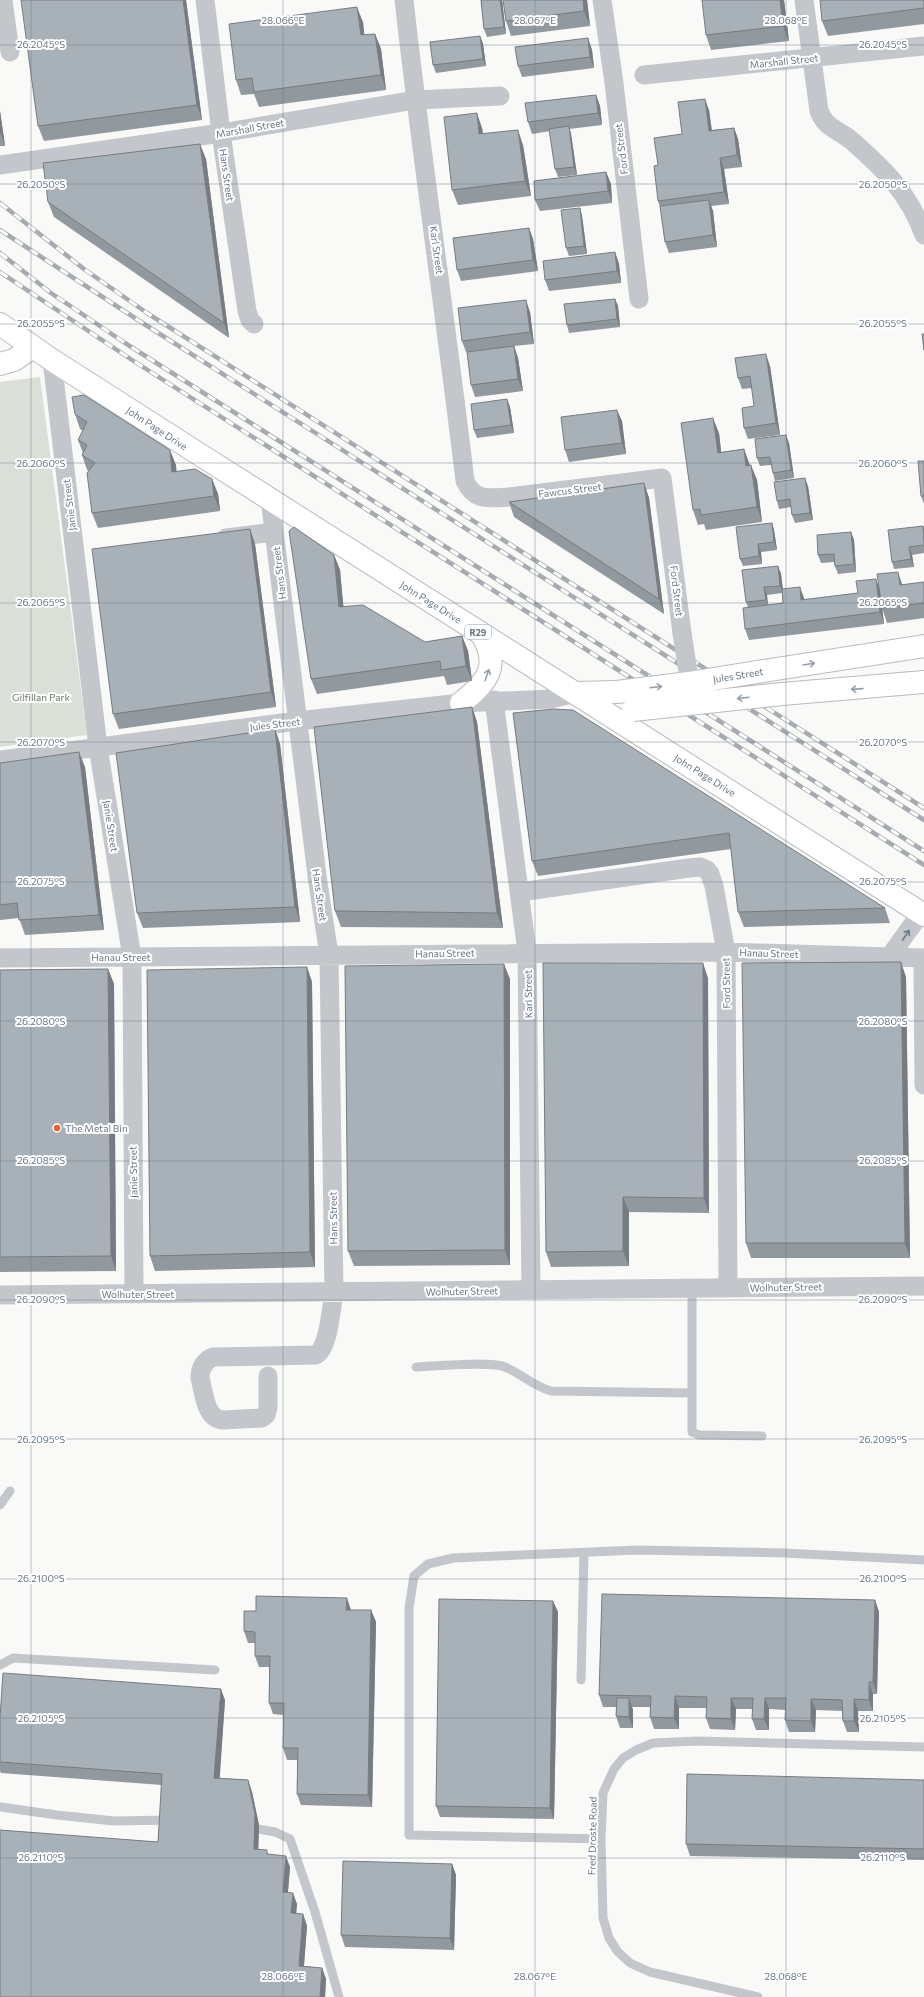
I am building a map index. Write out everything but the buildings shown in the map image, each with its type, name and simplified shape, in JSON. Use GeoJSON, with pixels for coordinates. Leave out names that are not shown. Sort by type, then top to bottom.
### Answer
{"type":"FeatureCollection","features":[{"type":"Feature","properties":{"kind":"main road","name":"John Page Drive"},"geometry":{"type":"LineString","coordinates":[[0,324],[52,360],[576,693],[600,710],[923,914]]}},
{"type":"Feature","properties":{"kind":"main road"},"geometry":{"type":"LineString","coordinates":[[0,364],[14,360],[33,347]]}},
{"type":"Feature","properties":{"kind":"main road"},"geometry":{"type":"LineString","coordinates":[[461,703],[482,685],[490,667],[488,645],[480,633]]}},
{"type":"Feature","properties":{"kind":"main road","name":"Jules Street"},"geometry":{"type":"LineString","coordinates":[[600,710],[633,710],[770,670],[924,646]]}},
{"type":"Feature","properties":{"kind":"main road"},"geometry":{"type":"LineString","coordinates":[[888,651],[892,686]]}},
{"type":"Feature","properties":{"kind":"main road","name":"Jules Street"},"geometry":{"type":"LineString","coordinates":[[576,693],[782,694],[892,686],[924,682]]}},
{"type":"Feature","properties":{"kind":"street"},"geometry":{"type":"LineString","coordinates":[[3,0],[10,52]]}},
{"type":"Feature","properties":{"kind":"street","name":"Hans Street"},"geometry":{"type":"LineString","coordinates":[[205,0],[221,133],[247,311],[250,320],[254,324]]}},
{"type":"Feature","properties":{"kind":"street","name":"Karl Street"},"geometry":{"type":"LineString","coordinates":[[404,0],[415,100],[444,305],[465,481],[470,490],[477,496]]}},
{"type":"Feature","properties":{"kind":"street","name":"Ford Street"},"geometry":{"type":"LineString","coordinates":[[602,0],[614,83],[638,299]]}},
{"type":"Feature","properties":{"kind":"street"},"geometry":{"type":"LineString","coordinates":[[804,0],[819,111],[826,124],[849,138],[876,162],[902,189],[918,218],[924,235]]}},
{"type":"Feature","properties":{"kind":"street","name":"Marshall Street"},"geometry":{"type":"LineString","coordinates":[[644,75],[924,46]]}},
{"type":"Feature","properties":{"kind":"street","name":"Marshall Street"},"geometry":{"type":"LineString","coordinates":[[0,165],[221,133],[415,100],[500,96]]}},
{"type":"Feature","properties":{"kind":"street","name":"Janie Street"},"geometry":{"type":"LineString","coordinates":[[52,360],[83,556],[98,747],[132,957],[134,1294]]}},
{"type":"Feature","properties":{"kind":"street","name":"Ford Street"},"geometry":{"type":"LineString","coordinates":[[662,478],[691,694]]}},
{"type":"Feature","properties":{"kind":"street","name":"Fawcus Street"},"geometry":{"type":"LineString","coordinates":[[477,496],[488,498],[509,497],[662,478]]}},
{"type":"Feature","properties":{"kind":"street","name":"Hans Street"},"geometry":{"type":"LineString","coordinates":[[268,1376],[268,1407],[266,1415],[262,1418],[217,1420],[210,1414],[200,1378],[200,1372],[204,1363],[213,1357],[316,1355],[323,1349],[334,1293],[329,955],[297,721],[270,499]]}},
{"type":"Feature","properties":{"kind":"street"},"geometry":{"type":"LineString","coordinates":[[211,540],[274,532]]}},
{"type":"Feature","properties":{"kind":"street","name":"Jules Street"},"geometry":{"type":"LineString","coordinates":[[0,760],[297,721],[494,700],[551,699],[576,693]]}},
{"type":"Feature","properties":{"kind":"street","name":"Jules Street"},"geometry":{"type":"LineString","coordinates":[[551,699],[600,710]]}},
{"type":"Feature","properties":{"kind":"street","name":"Karl Street"},"geometry":{"type":"LineString","coordinates":[[494,700],[527,952],[531,1290]]}},
{"type":"Feature","properties":{"kind":"street","name":"Ford Street"},"geometry":{"type":"LineString","coordinates":[[520,892],[700,867],[707,870],[714,886],[726,952],[728,1288]]}},
{"type":"Feature","properties":{"kind":"street"},"geometry":{"type":"LineString","coordinates":[[890,956],[923,914]]}},
{"type":"Feature","properties":{"kind":"street","name":"Hanau Street"},"geometry":{"type":"LineString","coordinates":[[0,958],[527,952],[726,952],[923,958]]}},
{"type":"Feature","properties":{"kind":"street"},"geometry":{"type":"LineString","coordinates":[[923,958],[924,1086]]}},
{"type":"Feature","properties":{"kind":"street","name":"Wolhuter Street"},"geometry":{"type":"LineString","coordinates":[[0,1295],[334,1293],[924,1286]]}},
{"type":"Feature","properties":{"kind":"lane"},"geometry":{"type":"LineString","coordinates":[[692,1288],[692,1432],[699,1435],[762,1436]]}},
{"type":"Feature","properties":{"kind":"lane"},"geometry":{"type":"LineString","coordinates":[[416,1367],[491,1365],[505,1367],[538,1387],[551,1391],[691,1393]]}},
{"type":"Feature","properties":{"kind":"lane"},"geometry":{"type":"LineString","coordinates":[[0,1505],[10,1491]]}},
{"type":"Feature","properties":{"kind":"lane"},"geometry":{"type":"LineString","coordinates":[[601,1839],[409,1835],[409,1608],[414,1576],[428,1564],[453,1558],[637,1550],[784,1553],[924,1560]]}},
{"type":"Feature","properties":{"kind":"lane"},"geometry":{"type":"LineString","coordinates":[[581,1680],[584,1553]]}},
{"type":"Feature","properties":{"kind":"lane"},"geometry":{"type":"LineString","coordinates":[[0,1666],[13,1658],[215,1670]]}},
{"type":"Feature","properties":{"kind":"lane","name":"Fred Droste Road"},"geometry":{"type":"LineString","coordinates":[[758,1997],[650,1972],[630,1963],[618,1952],[609,1938],[603,1918],[601,1839],[603,1793],[607,1781],[614,1769],[623,1758],[636,1750],[653,1743],[706,1742],[924,1747]]}},
{"type":"Feature","properties":{"kind":"lane"},"geometry":{"type":"LineString","coordinates":[[0,1807],[114,1821],[181,1819]]}},
{"type":"Feature","properties":{"kind":"lane"},"geometry":{"type":"LineString","coordinates":[[235,1825],[275,1832],[290,1839],[315,1912],[339,1997]]}},
{"type":"Feature","properties":{"kind":"green space","name":"Gilfillan Park"},"geometry":{"type":"Polygon","coordinates":[[[40,377],[87,735],[0,747],[0,382],[40,377]]]}},
{"type":"Feature","properties":{"kind":"railway"},"geometry":{"type":"LineString","coordinates":[[0,203],[84,269],[147,313],[924,808]]}},
{"type":"Feature","properties":{"kind":"railway"},"geometry":{"type":"LineString","coordinates":[[0,230],[141,322],[924,820]]}},
{"type":"Feature","properties":{"kind":"railway"},"geometry":{"type":"LineString","coordinates":[[0,253],[51,293],[125,343],[924,851]]}},
{"type":"Feature","properties":{"kind":"railway"},"geometry":{"type":"LineString","coordinates":[[0,272],[132,360],[924,865]]}},
{"type":"Feature","properties":{"kind":"place","name":"The Metal Bin"},"geometry":{"type":"Point","coordinates":[57,1128]}}]}
